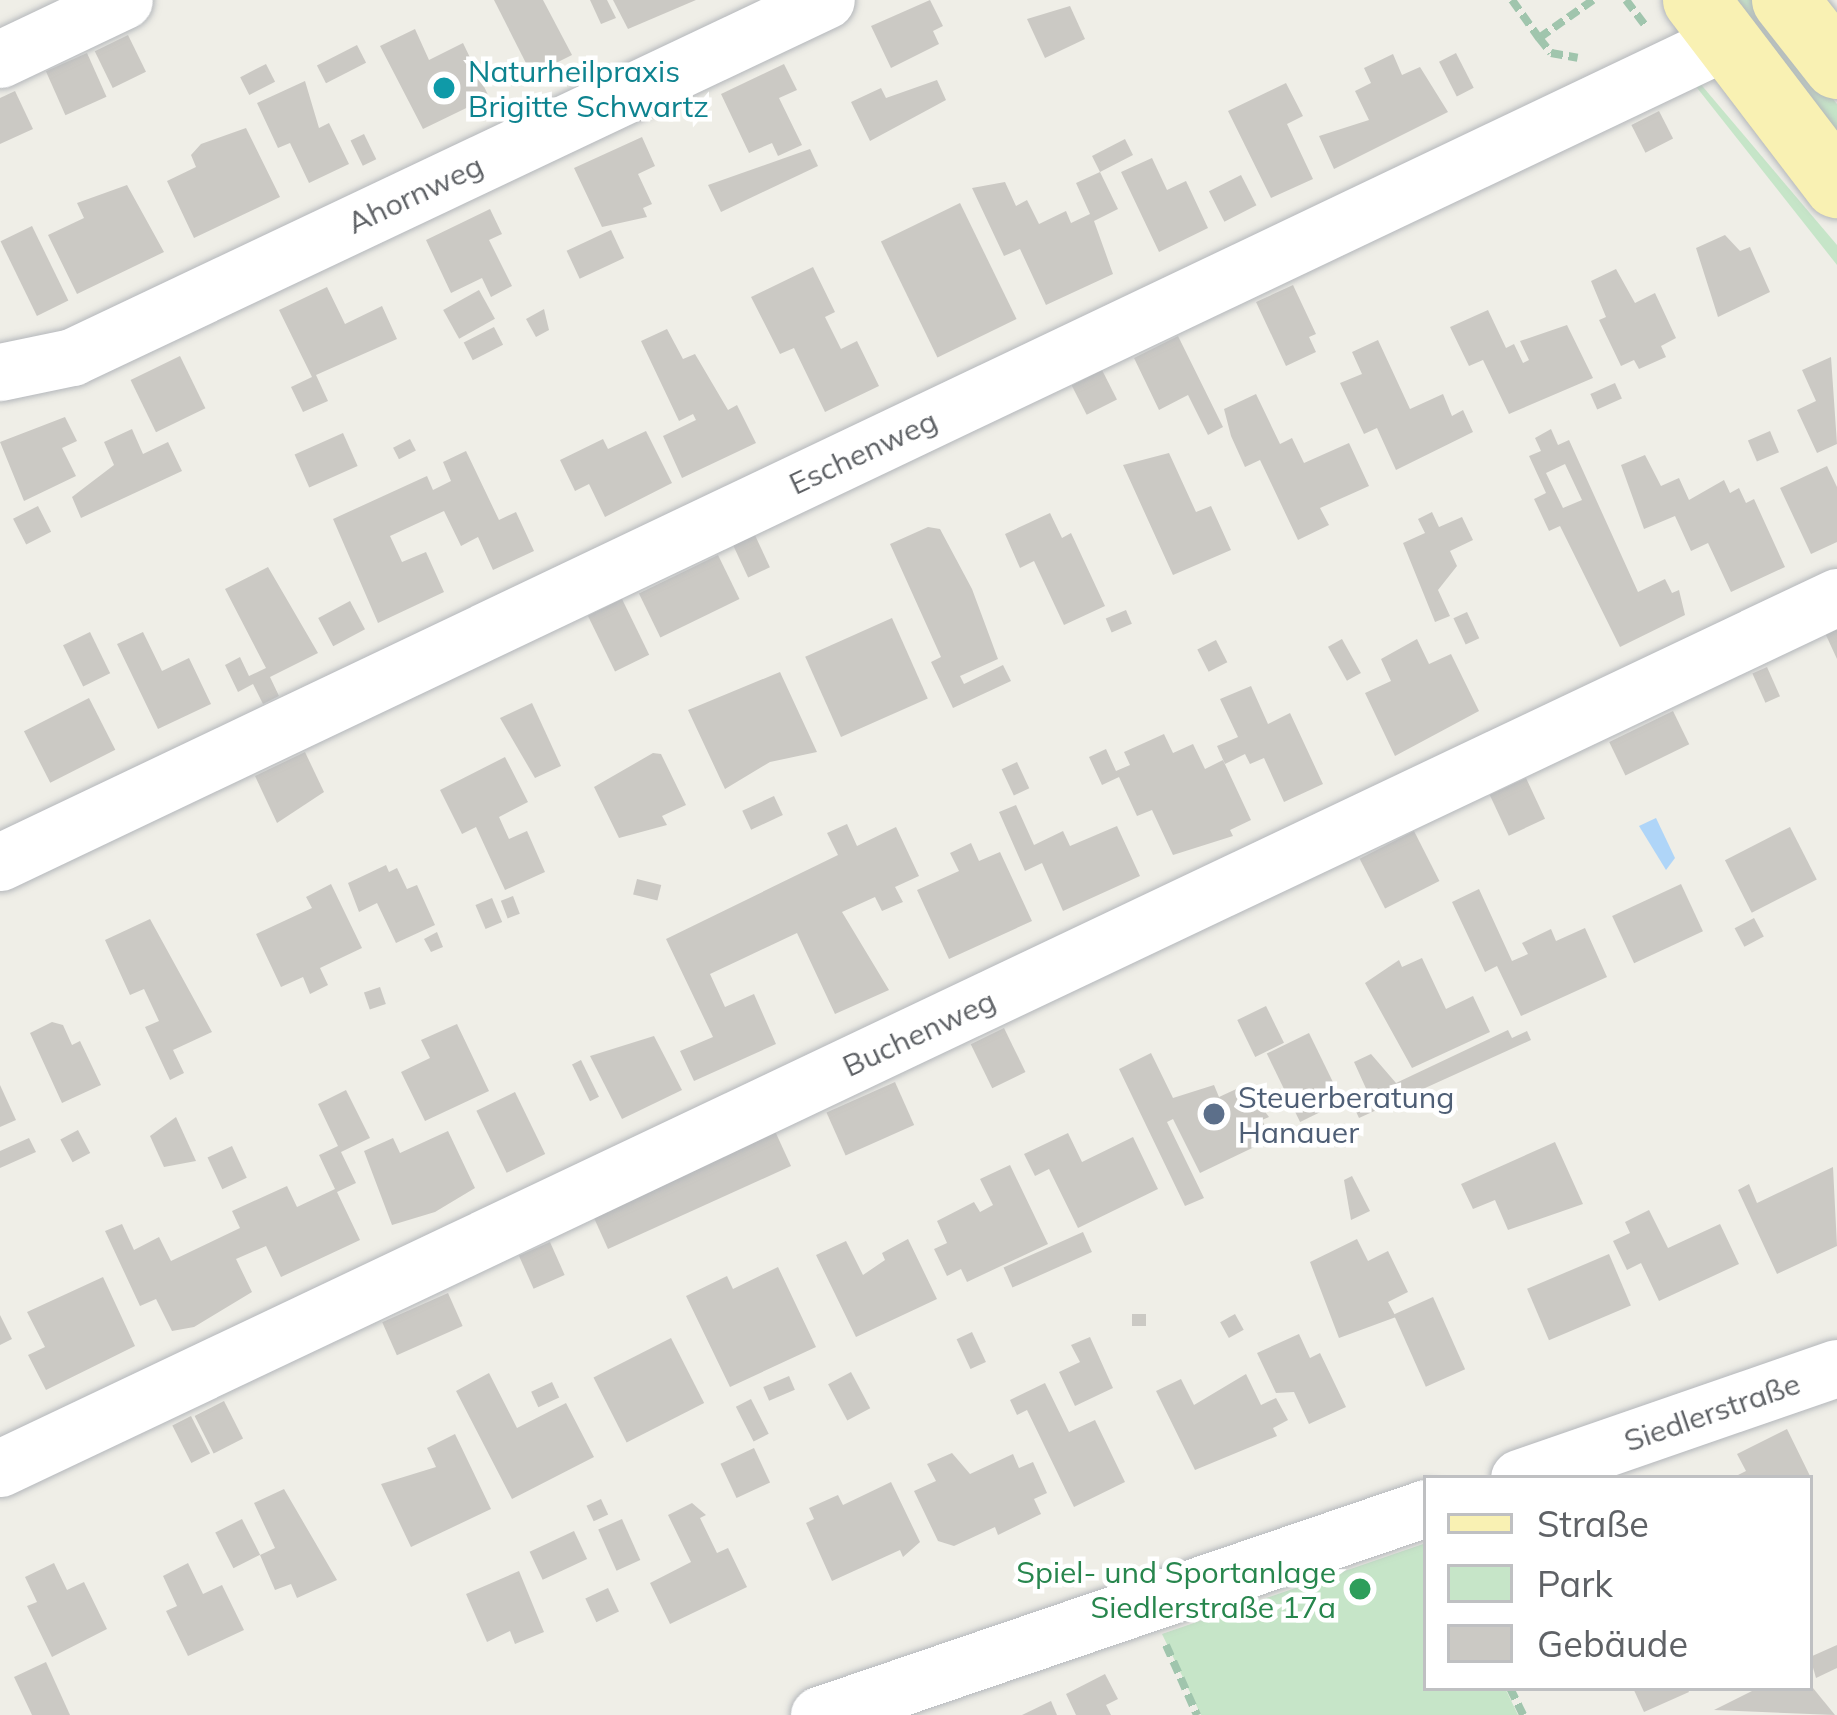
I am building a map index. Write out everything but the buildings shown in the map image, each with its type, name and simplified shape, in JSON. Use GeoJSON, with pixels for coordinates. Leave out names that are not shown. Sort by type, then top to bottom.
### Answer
{"type":"FeatureCollection","features":[{"type":"Feature","properties":{"kind":"main road"},"geometry":{"type":"LineString","coordinates":[[1786,0],[1837,66]]}},
{"type":"Feature","properties":{"kind":"main road"},"geometry":{"type":"LineString","coordinates":[[1693,28],[1837,185]]}},
{"type":"Feature","properties":{"kind":"street"},"geometry":{"type":"LineString","coordinates":[[0,59],[124,0]]}},
{"type":"Feature","properties":{"kind":"street","name":"Ahornweg"},"geometry":{"type":"LineString","coordinates":[[0,372],[72,357],[826,0]]}},
{"type":"Feature","properties":{"kind":"street","name":"Eschenweg"},"geometry":{"type":"LineString","coordinates":[[0,862],[1693,28]]}},
{"type":"Feature","properties":{"kind":"street","name":"Buchenweg"},"geometry":{"type":"LineString","coordinates":[[0,1468],[1837,597]]}},
{"type":"Feature","properties":{"kind":"street","name":"Siedlerstraße"},"geometry":{"type":"LineString","coordinates":[[1528,1475],[1837,1368]]}},
{"type":"Feature","properties":{"kind":"street"},"geometry":{"type":"LineString","coordinates":[[819,1715],[1423,1509]]}},
{"type":"Feature","properties":{"kind":"path"},"geometry":{"type":"LineString","coordinates":[[1512,0],[1551,53]]}},
{"type":"Feature","properties":{"kind":"path"},"geometry":{"type":"LineString","coordinates":[[1539,38],[1593,0]]}},
{"type":"Feature","properties":{"kind":"path"},"geometry":{"type":"LineString","coordinates":[[1626,0],[1693,28]]}},
{"type":"Feature","properties":{"kind":"path"},"geometry":{"type":"LineString","coordinates":[[1149,1606],[1197,1715]]}},
{"type":"Feature","properties":{"kind":"green space"},"geometry":{"type":"Polygon","coordinates":[[[1722,0],[1754,0],[1837,104],[1837,150],[1722,0]]]}},
{"type":"Feature","properties":{"kind":"green space"},"geometry":{"type":"Polygon","coordinates":[[[1698,81],[1837,245],[1837,265],[1694,84],[1698,81]]]}},
{"type":"Feature","properties":{"kind":"green space","name":"Spiel- und Sportanlage Siedlerstraße 17a"},"geometry":{"type":"Polygon","coordinates":[[[1423,1544],[1423,1691],[1506,1691],[1518,1715],[1201,1715],[1162,1634],[1423,1544]]]}},
{"type":"Feature","properties":{"kind":"water"},"geometry":{"type":"Polygon","coordinates":[[[1656,818],[1675,858],[1666,870],[1639,826],[1656,818]]]}},
{"type":"Feature","properties":{"kind":"place","name":"Naturheilpraxis Brigitte Schwartz"},"geometry":{"type":"Point","coordinates":[444,88]}},
{"type":"Feature","properties":{"kind":"place","name":"Steuerberatung Hanauer"},"geometry":{"type":"Point","coordinates":[1214,1114]}},
{"type":"Feature","properties":{"kind":"place","name":"Spiel- und Sportanlage Siedlerstraße 17a"},"geometry":{"type":"Point","coordinates":[1360,1589]}}]}
